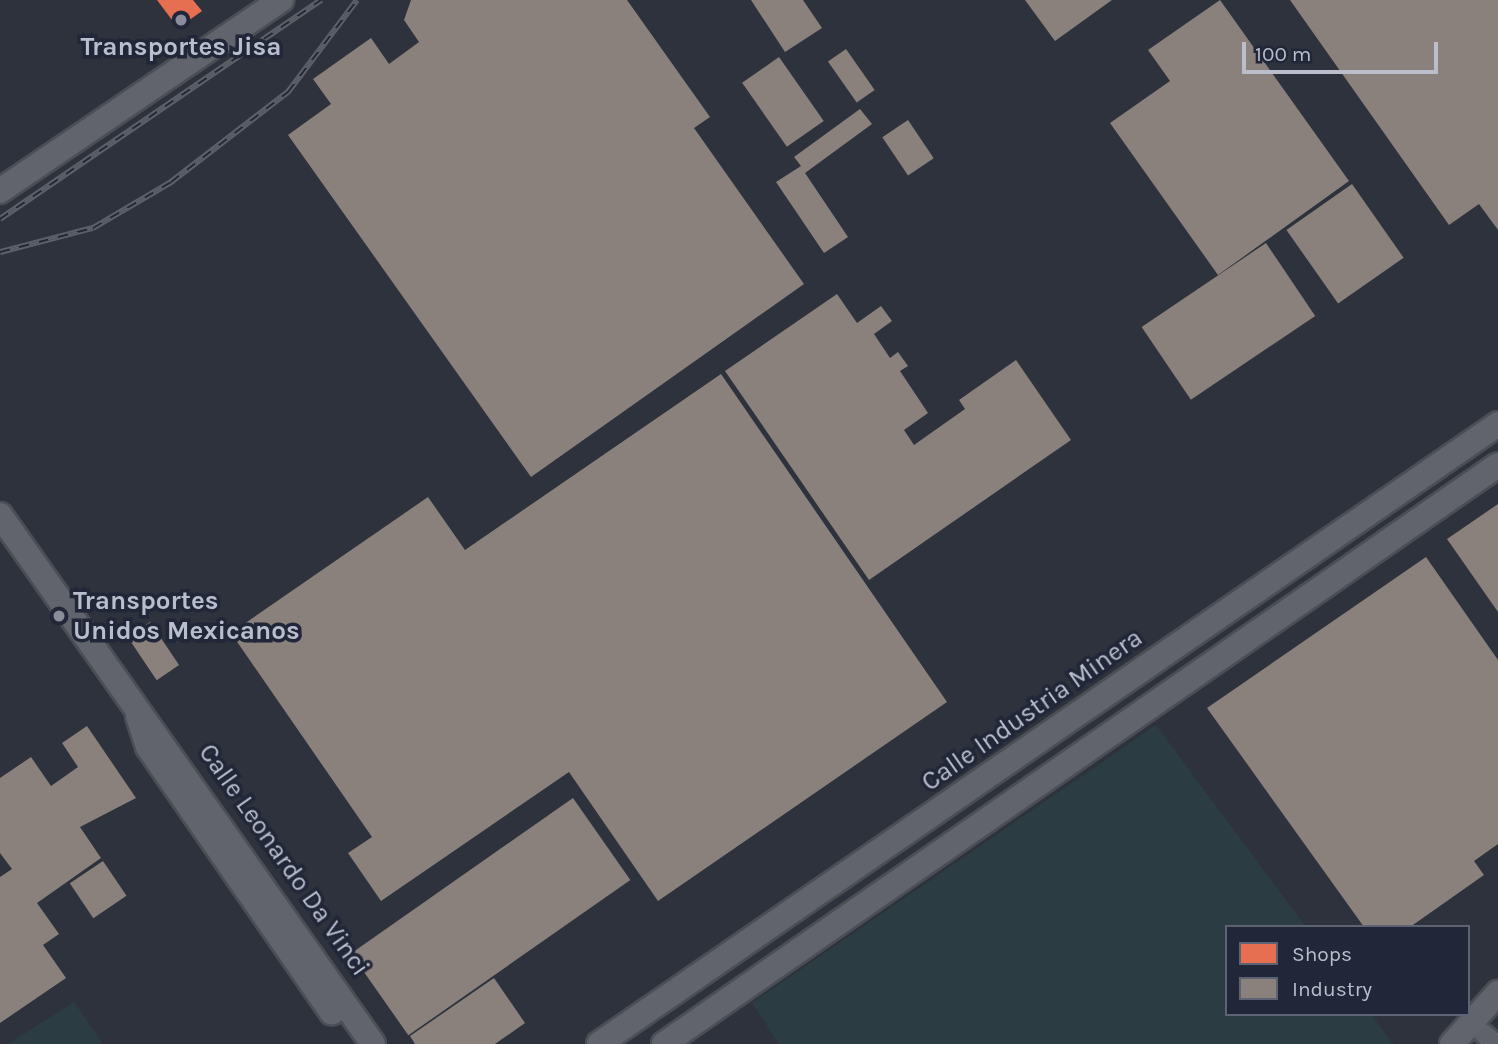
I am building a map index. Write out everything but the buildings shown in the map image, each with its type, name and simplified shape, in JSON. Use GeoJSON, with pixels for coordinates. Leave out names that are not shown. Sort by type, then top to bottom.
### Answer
{"type":"FeatureCollection","features":[{"type":"Feature","properties":{"kind":"main road"},"geometry":{"type":"LineString","coordinates":[[0,191],[281,0]]}},
{"type":"Feature","properties":{"kind":"main road","name":"Calle Industria Minera"},"geometry":{"type":"LineString","coordinates":[[598,1044],[1498,424]]}},
{"type":"Feature","properties":{"kind":"main road"},"geometry":{"type":"LineString","coordinates":[[664,1044],[1498,465]]}},
{"type":"Feature","properties":{"kind":"main road","name":"Calle Leonardo Da Vinci"},"geometry":{"type":"LineString","coordinates":[[0,515],[138,716],[148,747],[213,826],[373,1044]]}},
{"type":"Feature","properties":{"kind":"main road","name":"Calle Leonardo Da Vinci"},"geometry":{"type":"LineString","coordinates":[[213,826],[353,1044]]}},
{"type":"Feature","properties":{"kind":"main road"},"geometry":{"type":"LineString","coordinates":[[1452,1044],[1498,993]]}},
{"type":"Feature","properties":{"kind":"shaded area"},"geometry":{"type":"Polygon","coordinates":[[[1156,725],[1305,925],[1225,925],[1225,1016],[1372,1016],[1393,1044],[779,1044],[752,1003],[1156,725]]]}},
{"type":"Feature","properties":{"kind":"shaded area"},"geometry":{"type":"Polygon","coordinates":[[[74,1002],[103,1044],[8,1044],[74,1002]]]}},
{"type":"Feature","properties":{"kind":"railway"},"geometry":{"type":"LineString","coordinates":[[0,219],[321,0]]}},
{"type":"Feature","properties":{"kind":"railway"},"geometry":{"type":"LineString","coordinates":[[0,252],[93,228],[171,182],[288,92],[357,0]]}},
{"type":"Feature","properties":{"kind":"place","name":"Transportes Jisa"},"geometry":{"type":"Point","coordinates":[181,20]}},
{"type":"Feature","properties":{"kind":"place","name":"Transportes Unidos Mexicanos"},"geometry":{"type":"Point","coordinates":[59,616]}}]}
